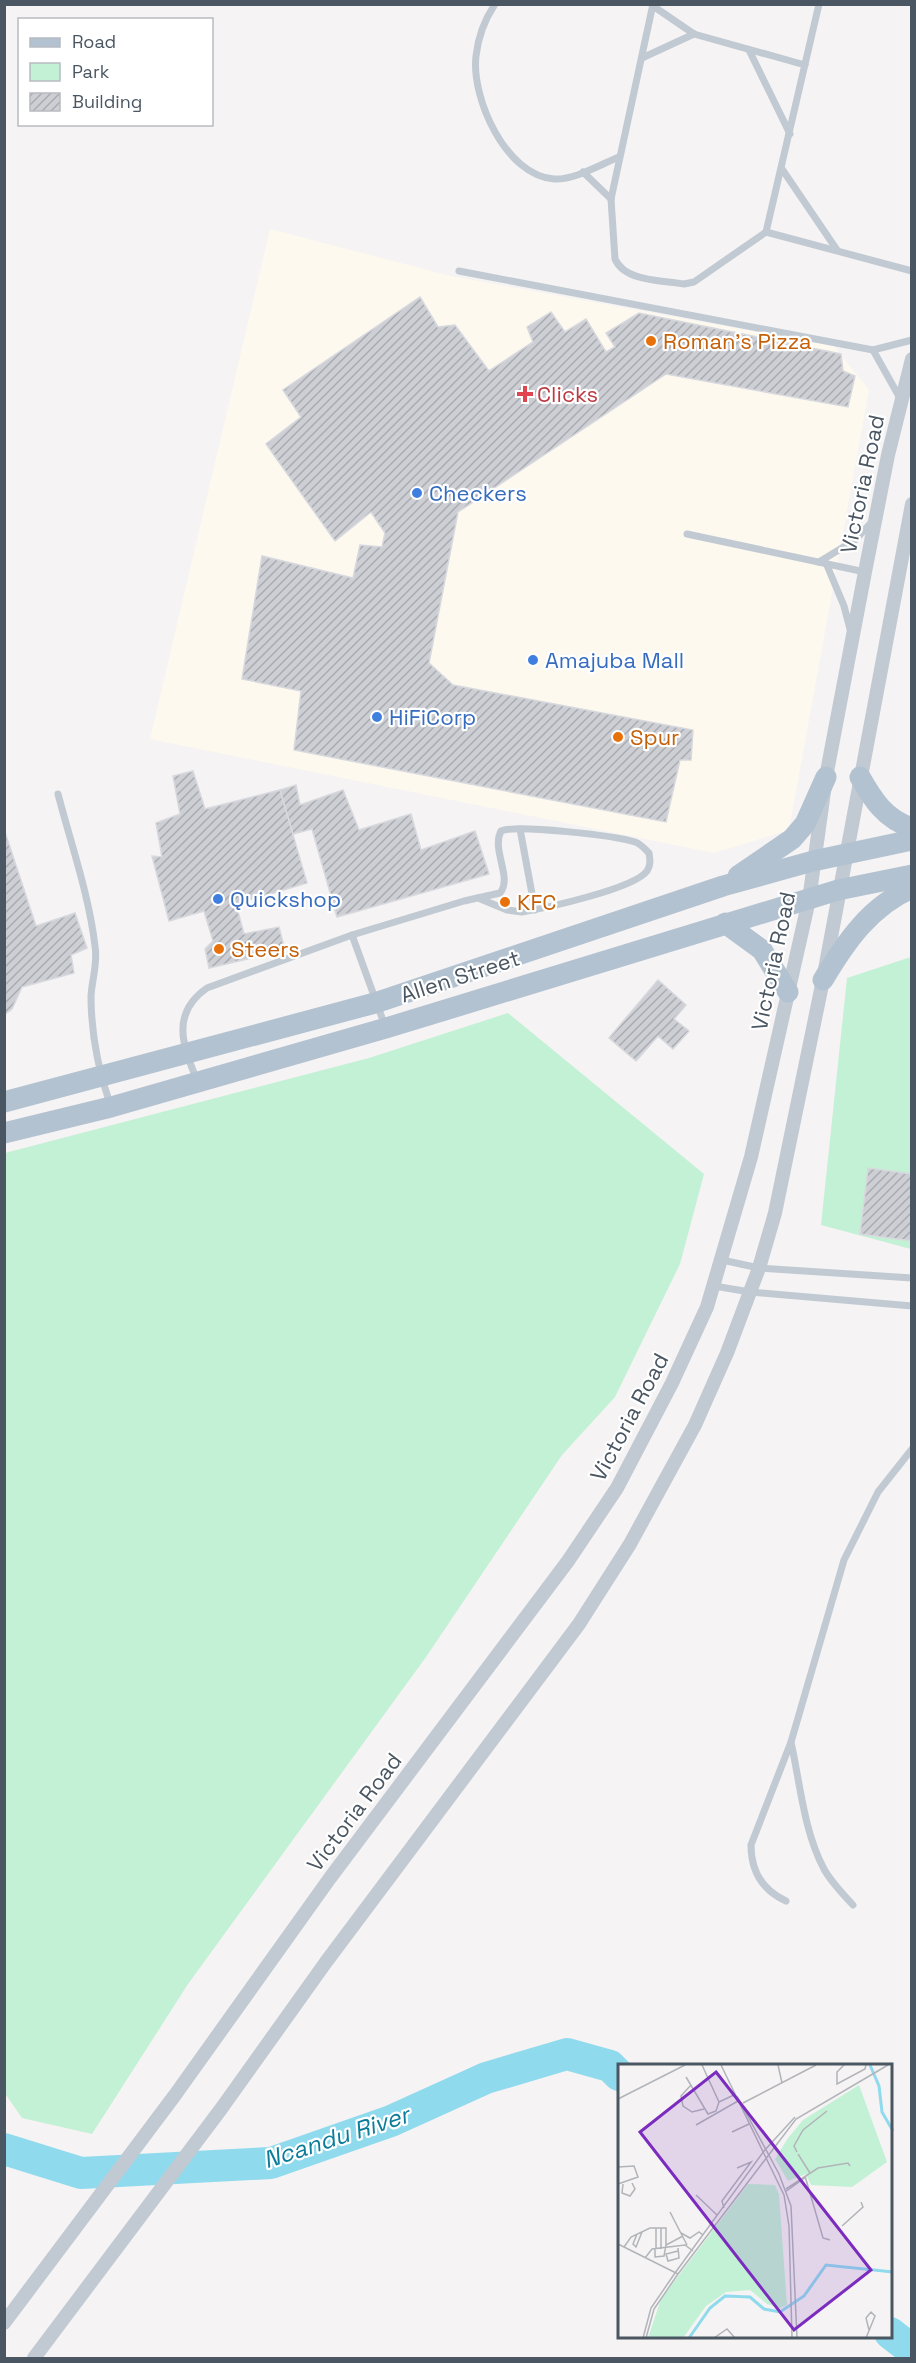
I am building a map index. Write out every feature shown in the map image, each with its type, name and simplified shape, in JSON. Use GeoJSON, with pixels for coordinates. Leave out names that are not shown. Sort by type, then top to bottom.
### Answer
{"type":"FeatureCollection","features":[{"type":"Feature","properties":{"kind":"main road"},"geometry":{"type":"LineString","coordinates":[[723,886],[771,856],[792,839],[805,824],[826,777]]}},
{"type":"Feature","properties":{"kind":"main road"},"geometry":{"type":"LineString","coordinates":[[860,777],[878,807],[898,823],[912,828]]}},
{"type":"Feature","properties":{"kind":"main road","name":"Allen Street"},"geometry":{"type":"LineString","coordinates":[[4,1102],[187,1056],[375,1003],[723,886],[813,861],[912,840]]}},
{"type":"Feature","properties":{"kind":"main road","name":"Allen Street"},"geometry":{"type":"LineString","coordinates":[[4,1132],[111,1107],[386,1028],[838,890],[912,875]]}},
{"type":"Feature","properties":{"kind":"main road"},"geometry":{"type":"LineString","coordinates":[[823,980],[858,928],[876,910],[912,888]]}},
{"type":"Feature","properties":{"kind":"main road"},"geometry":{"type":"LineString","coordinates":[[725,923],[762,950],[788,992]]}},
{"type":"Feature","properties":{"kind":"street","name":"Victoria Road"},"geometry":{"type":"LineString","coordinates":[[4,2323],[175,2095],[330,1878],[568,1561],[617,1488],[672,1383],[707,1307],[751,1157],[809,900],[826,777],[852,638],[876,517],[912,359]]}},
{"type":"Feature","properties":{"kind":"street"},"geometry":{"type":"LineString","coordinates":[[34,2358],[579,1624],[630,1544],[695,1425],[759,1269],[775,1214],[823,980],[912,504]]}},
{"type":"Feature","properties":{"kind":"lane"},"geometry":{"type":"LineString","coordinates":[[495,4],[486,18],[476,57],[481,105],[505,148],[530,172],[551,179],[564,179],[619,157]]}},
{"type":"Feature","properties":{"kind":"lane"},"geometry":{"type":"LineString","coordinates":[[805,64],[694,34],[653,5],[611,199],[615,259],[619,268],[628,274],[684,284],[694,282],[766,232],[819,4]]}},
{"type":"Feature","properties":{"kind":"lane"},"geometry":{"type":"LineString","coordinates":[[642,58],[694,34]]}},
{"type":"Feature","properties":{"kind":"lane"},"geometry":{"type":"LineString","coordinates":[[749,50],[790,134]]}},
{"type":"Feature","properties":{"kind":"lane"},"geometry":{"type":"LineString","coordinates":[[782,169],[837,250]]}},
{"type":"Feature","properties":{"kind":"lane"},"geometry":{"type":"LineString","coordinates":[[583,172],[611,199]]}},
{"type":"Feature","properties":{"kind":"lane"},"geometry":{"type":"LineString","coordinates":[[766,232],[912,271]]}},
{"type":"Feature","properties":{"kind":"lane"},"geometry":{"type":"LineString","coordinates":[[459,271],[873,350],[912,340]]}},
{"type":"Feature","properties":{"kind":"lane"},"geometry":{"type":"LineString","coordinates":[[873,350],[906,392]]}},
{"type":"Feature","properties":{"kind":"lane"},"geometry":{"type":"LineString","coordinates":[[823,563],[855,540],[876,517]]}},
{"type":"Feature","properties":{"kind":"lane"},"geometry":{"type":"LineString","coordinates":[[687,534],[865,572]]}},
{"type":"Feature","properties":{"kind":"lane"},"geometry":{"type":"LineString","coordinates":[[823,563],[844,606],[852,638]]}},
{"type":"Feature","properties":{"kind":"lane"},"geometry":{"type":"LineString","coordinates":[[58,794],[96,948],[91,1020],[100,1077],[111,1107]]}},
{"type":"Feature","properties":{"kind":"lane"},"geometry":{"type":"LineString","coordinates":[[198,1082],[187,1056],[182,1018],[200,993],[207,988],[352,935],[478,898],[501,893],[504,890],[499,836],[506,829],[634,841],[649,853],[650,863],[645,874],[614,889],[535,910],[507,910],[478,898]]}},
{"type":"Feature","properties":{"kind":"lane"},"geometry":{"type":"LineString","coordinates":[[520,829],[535,910]]}},
{"type":"Feature","properties":{"kind":"lane"},"geometry":{"type":"LineString","coordinates":[[352,935],[386,1028]]}},
{"type":"Feature","properties":{"kind":"lane"},"geometry":{"type":"LineString","coordinates":[[722,1260],[759,1269],[912,1278]]}},
{"type":"Feature","properties":{"kind":"lane"},"geometry":{"type":"LineString","coordinates":[[714,1286],[750,1292],[908,1307],[912,1313]]}},
{"type":"Feature","properties":{"kind":"lane"},"geometry":{"type":"LineString","coordinates":[[786,1901],[771,1894],[759,1878],[751,1860],[751,1845],[791,1742],[844,1560],[878,1492],[912,1449]]}},
{"type":"Feature","properties":{"kind":"lane"},"geometry":{"type":"LineString","coordinates":[[791,1742],[819,1860],[830,1879],[853,1905]]}},
{"type":"Feature","properties":{"kind":"shaded area","name":"Amajuba Mall"},"geometry":{"type":"Polygon","coordinates":[[[270,229],[451,276],[834,346],[869,390],[789,830],[714,853],[150,739],[270,229]]]}},
{"type":"Feature","properties":{"kind":"green space"},"geometry":{"type":"Polygon","coordinates":[[[911,957],[911,1249],[821,1225],[847,978],[911,957]]]}},
{"type":"Feature","properties":{"kind":"green space"},"geometry":{"type":"Polygon","coordinates":[[[508,1013],[704,1174],[680,1264],[615,1397],[562,1455],[426,1657],[188,1984],[92,2134],[22,2118],[4,2092],[5,1153],[369,1058],[508,1013]]]}},
{"type":"Feature","properties":{"kind":"building"},"geometry":{"type":"Polygon","coordinates":[[[420,297],[438,327],[455,325],[489,371],[533,342],[527,327],[551,312],[565,332],[586,319],[606,352],[615,347],[606,333],[639,313],[841,354],[843,371],[855,376],[848,407],[666,374],[458,512],[429,663],[453,685],[693,730],[691,760],[680,760],[666,822],[294,750],[301,691],[242,679],[262,556],[353,578],[360,545],[382,547],[385,533],[371,512],[335,541],[266,444],[301,417],[283,390],[420,297]]]}},
{"type":"Feature","properties":{"kind":"building"},"geometry":{"type":"Polygon","coordinates":[[[193,771],[205,809],[280,790],[307,883],[236,904],[244,934],[279,927],[285,950],[209,968],[205,949],[213,941],[204,911],[169,921],[152,856],[162,857],[156,823],[180,814],[173,776],[193,771]]]}},
{"type":"Feature","properties":{"kind":"building"},"geometry":{"type":"Polygon","coordinates":[[[296,785],[300,805],[343,790],[359,830],[411,814],[421,850],[475,831],[489,874],[337,917],[312,829],[293,834],[280,790],[296,785]]]}},
{"type":"Feature","properties":{"kind":"building"},"geometry":{"type":"Polygon","coordinates":[[[4,829],[36,926],[75,913],[87,948],[71,955],[74,973],[22,987],[12,1009],[4,1015],[4,829]]]}},
{"type":"Feature","properties":{"kind":"building"},"geometry":{"type":"Polygon","coordinates":[[[658,980],[686,1005],[674,1019],[689,1031],[673,1049],[658,1036],[636,1061],[609,1038],[658,980]]]}},
{"type":"Feature","properties":{"kind":"building"},"geometry":{"type":"Polygon","coordinates":[[[868,1168],[912,1174],[912,1241],[860,1234],[868,1168]]]}},
{"type":"Feature","properties":{"kind":"waterway","name":"Ncandu River"},"geometry":{"type":"LineString","coordinates":[[4,2149],[81,2173],[271,2163],[391,2121],[486,2078],[567,2054],[610,2066],[618,2074]]}},
{"type":"Feature","properties":{"kind":"waterway","name":"Ncandu River"},"geometry":{"type":"LineString","coordinates":[[892,2335],[912,2350]]}},
{"type":"Feature","properties":{"kind":"place","name":"Roman's Pizza"},"geometry":{"type":"Point","coordinates":[651,341]}},
{"type":"Feature","properties":{"kind":"place","name":"Clicks"},"geometry":{"type":"Point","coordinates":[525,394]}},
{"type":"Feature","properties":{"kind":"place","name":"Checkers"},"geometry":{"type":"Point","coordinates":[417,493]}},
{"type":"Feature","properties":{"kind":"place","name":"Amajuba Mall"},"geometry":{"type":"Point","coordinates":[533,660]}},
{"type":"Feature","properties":{"kind":"place","name":"HiFiCorp"},"geometry":{"type":"Point","coordinates":[377,717]}},
{"type":"Feature","properties":{"kind":"place","name":"Spur"},"geometry":{"type":"Point","coordinates":[618,737]}},
{"type":"Feature","properties":{"kind":"place","name":"Quickshop"},"geometry":{"type":"Point","coordinates":[218,899]}},
{"type":"Feature","properties":{"kind":"place","name":"KFC"},"geometry":{"type":"Point","coordinates":[505,902]}},
{"type":"Feature","properties":{"kind":"place","name":"Steers"},"geometry":{"type":"Point","coordinates":[219,949]}}]}
